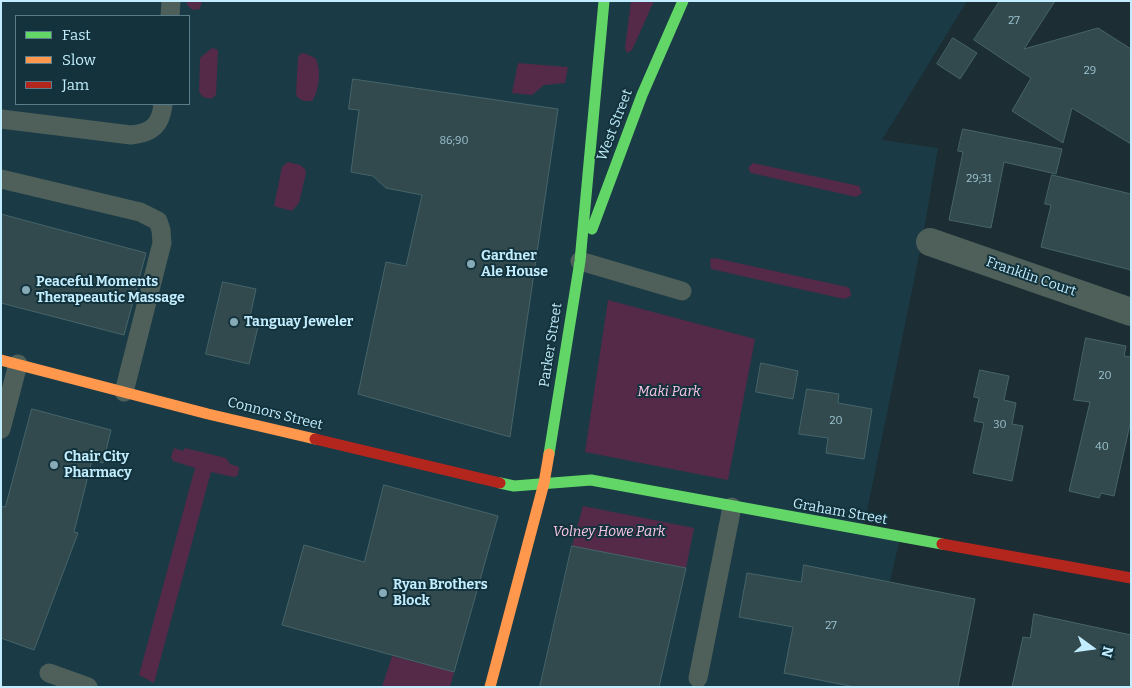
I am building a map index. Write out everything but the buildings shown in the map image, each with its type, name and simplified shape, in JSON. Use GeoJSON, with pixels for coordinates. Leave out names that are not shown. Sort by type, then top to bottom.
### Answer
{"type":"FeatureCollection","features":[{"type":"Feature","properties":{"kind":"street","name":"Parker Street"},"geometry":{"type":"LineString","coordinates":[[490,687],[544,483],[580,261],[604,1]]}},
{"type":"Feature","properties":{"kind":"street","name":"West Street"},"geometry":{"type":"LineString","coordinates":[[580,261],[642,95],[683,1]]}},
{"type":"Feature","properties":{"kind":"street","name":"Franklin Court"},"geometry":{"type":"LineString","coordinates":[[930,242],[1131,312]]}},
{"type":"Feature","properties":{"kind":"street","name":"Connors Street"},"geometry":{"type":"LineString","coordinates":[[10,362],[124,392],[514,486],[544,483]]}},
{"type":"Feature","properties":{"kind":"street","name":"Graham Street"},"geometry":{"type":"LineString","coordinates":[[544,483],[591,480],[1131,578]]}},
{"type":"Feature","properties":{"kind":"lane"},"geometry":{"type":"LineString","coordinates":[[170,15],[171,1]]}},
{"type":"Feature","properties":{"kind":"lane"},"geometry":{"type":"LineString","coordinates":[[1,119],[144,134],[154,129],[160,120],[163,105]]}},
{"type":"Feature","properties":{"kind":"lane"},"geometry":{"type":"LineString","coordinates":[[1,179],[140,212],[158,221],[162,243],[124,392]]}},
{"type":"Feature","properties":{"kind":"lane"},"geometry":{"type":"LineString","coordinates":[[580,261],[682,292]]}},
{"type":"Feature","properties":{"kind":"lane"},"geometry":{"type":"LineString","coordinates":[[1,429],[10,362]]}},
{"type":"Feature","properties":{"kind":"lane"},"geometry":{"type":"LineString","coordinates":[[698,678],[732,507]]}},
{"type":"Feature","properties":{"kind":"lane"},"geometry":{"type":"LineString","coordinates":[[49,673],[88,687]]}},
{"type":"Feature","properties":{"kind":"shaded area"},"geometry":{"type":"Polygon","coordinates":[[[1,1],[967,1],[882,140],[938,148],[923,236],[863,531],[900,538],[866,687],[1,687],[1,1]]]}},
{"type":"Feature","properties":{"kind":"green space"},"geometry":{"type":"Polygon","coordinates":[[[186,1],[202,1],[200,9],[193,10],[186,1]]]}},
{"type":"Feature","properties":{"kind":"green space"},"geometry":{"type":"Polygon","coordinates":[[[631,1],[654,1],[632,50],[627,53],[625,48],[631,1]]]}},
{"type":"Feature","properties":{"kind":"green space"},"geometry":{"type":"Polygon","coordinates":[[[212,48],[218,50],[216,95],[211,99],[203,97],[199,92],[200,58],[212,48]]]}},
{"type":"Feature","properties":{"kind":"green space"},"geometry":{"type":"Polygon","coordinates":[[[304,53],[315,58],[319,74],[318,86],[312,101],[300,99],[296,94],[298,58],[300,54],[304,53]]]}},
{"type":"Feature","properties":{"kind":"green space"},"geometry":{"type":"Polygon","coordinates":[[[518,63],[568,67],[565,83],[544,85],[532,95],[512,93],[518,63]]]}},
{"type":"Feature","properties":{"kind":"green space"},"geometry":{"type":"Polygon","coordinates":[[[288,162],[300,165],[305,169],[306,173],[299,203],[292,211],[274,206],[282,167],[288,162]]]}},
{"type":"Feature","properties":{"kind":"green space"},"geometry":{"type":"Polygon","coordinates":[[[753,163],[859,186],[862,193],[856,197],[751,173],[748,168],[753,163]]]}},
{"type":"Feature","properties":{"kind":"green space"},"geometry":{"type":"Polygon","coordinates":[[[715,258],[847,287],[850,289],[851,296],[844,299],[711,269],[710,259],[715,258]]]}},
{"type":"Feature","properties":{"kind":"green space","name":"Maki Park"},"geometry":{"type":"Polygon","coordinates":[[[608,300],[755,339],[728,480],[585,452],[608,300]]]}},
{"type":"Feature","properties":{"kind":"green space"},"geometry":{"type":"Polygon","coordinates":[[[174,448],[183,451],[185,448],[226,458],[230,464],[239,467],[238,475],[234,477],[211,472],[154,683],[139,675],[195,468],[173,461],[171,457],[174,448]]]}},
{"type":"Feature","properties":{"kind":"green space","name":"Volney Howe Park"},"geometry":{"type":"Polygon","coordinates":[[[583,506],[694,528],[686,568],[572,546],[583,506]]]}},
{"type":"Feature","properties":{"kind":"green space"},"geometry":{"type":"Polygon","coordinates":[[[392,656],[454,672],[450,687],[382,687],[392,656]]]}},
{"type":"Feature","properties":{"kind":"traffic: fast"},"geometry":{"type":"LineString","coordinates":[[549,454],[580,261],[604,1]]}},
{"type":"Feature","properties":{"kind":"traffic: fast"},"geometry":{"type":"LineString","coordinates":[[592,229],[642,95],[683,1]]}},
{"type":"Feature","properties":{"kind":"traffic: fast"},"geometry":{"type":"LineString","coordinates":[[500,483],[514,486],[591,480],[942,544]]}},
{"type":"Feature","properties":{"kind":"traffic: slow"},"geometry":{"type":"LineString","coordinates":[[1,360],[208,414],[315,439]]}},
{"type":"Feature","properties":{"kind":"traffic: slow"},"geometry":{"type":"LineString","coordinates":[[490,687],[544,483],[549,454]]}},
{"type":"Feature","properties":{"kind":"traffic: jam"},"geometry":{"type":"LineString","coordinates":[[315,439],[500,483]]}},
{"type":"Feature","properties":{"kind":"traffic: jam"},"geometry":{"type":"LineString","coordinates":[[942,544],[1131,578]]}},
{"type":"Feature","properties":{"kind":"place","name":"Gardner Ale House"},"geometry":{"type":"Point","coordinates":[471,264]}},
{"type":"Feature","properties":{"kind":"place","name":"Peaceful Moments Therapeautic Massage"},"geometry":{"type":"Point","coordinates":[26,290]}},
{"type":"Feature","properties":{"kind":"place","name":"Tanguay Jeweler"},"geometry":{"type":"Point","coordinates":[234,322]}},
{"type":"Feature","properties":{"kind":"place","name":"Chair City Pharmacy"},"geometry":{"type":"Point","coordinates":[54,465]}},
{"type":"Feature","properties":{"kind":"place","name":"Ryan Brothers Block"},"geometry":{"type":"Point","coordinates":[383,593]}}]}
